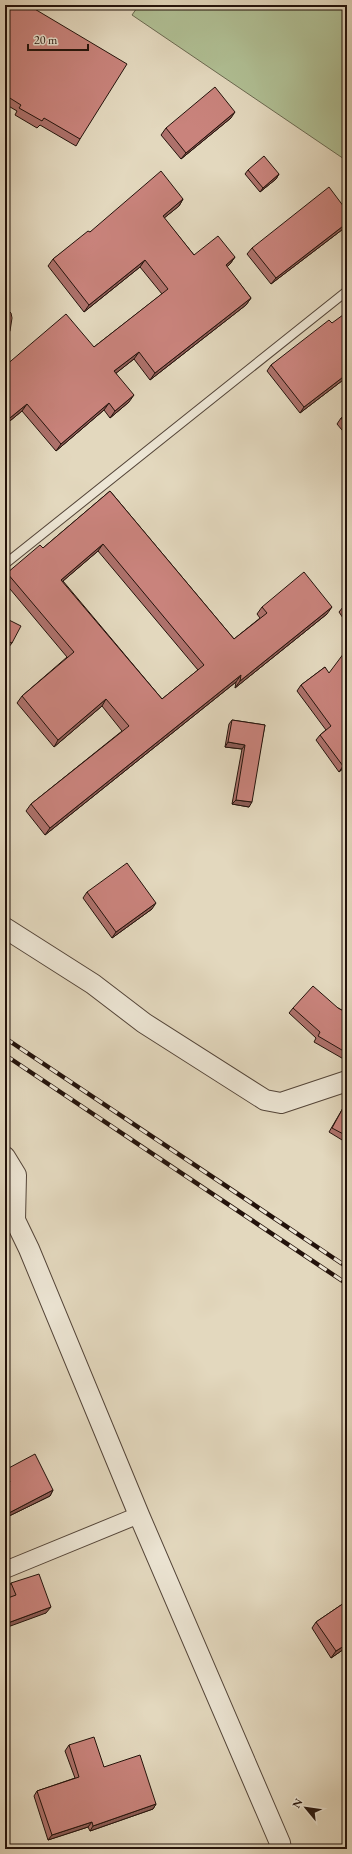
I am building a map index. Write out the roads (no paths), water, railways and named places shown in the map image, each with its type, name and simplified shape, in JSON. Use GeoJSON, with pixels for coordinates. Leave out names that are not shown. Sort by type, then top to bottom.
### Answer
{"type":"FeatureCollection","features":[{"type":"Feature","properties":{"kind":"street"},"geometry":{"type":"LineString","coordinates":[[5,928],[93,984],[144,1023],[265,1100],[281,1103],[347,1081]]}},
{"type":"Feature","properties":{"kind":"street"},"geometry":{"type":"LineString","coordinates":[[5,1157],[16,1175],[15,1220]]}},
{"type":"Feature","properties":{"kind":"street"},"geometry":{"type":"LineString","coordinates":[[5,1199],[29,1249],[139,1515],[280,1843],[281,1849]]}},
{"type":"Feature","properties":{"kind":"street"},"geometry":{"type":"LineString","coordinates":[[5,1570],[139,1515]]}},
{"type":"Feature","properties":{"kind":"lane"},"geometry":{"type":"LineString","coordinates":[[5,564],[347,291]]}},
{"type":"Feature","properties":{"kind":"railway"},"geometry":{"type":"LineString","coordinates":[[5,1038],[347,1267]]}},
{"type":"Feature","properties":{"kind":"railway"},"geometry":{"type":"LineString","coordinates":[[5,1055],[347,1284]]}}]}
